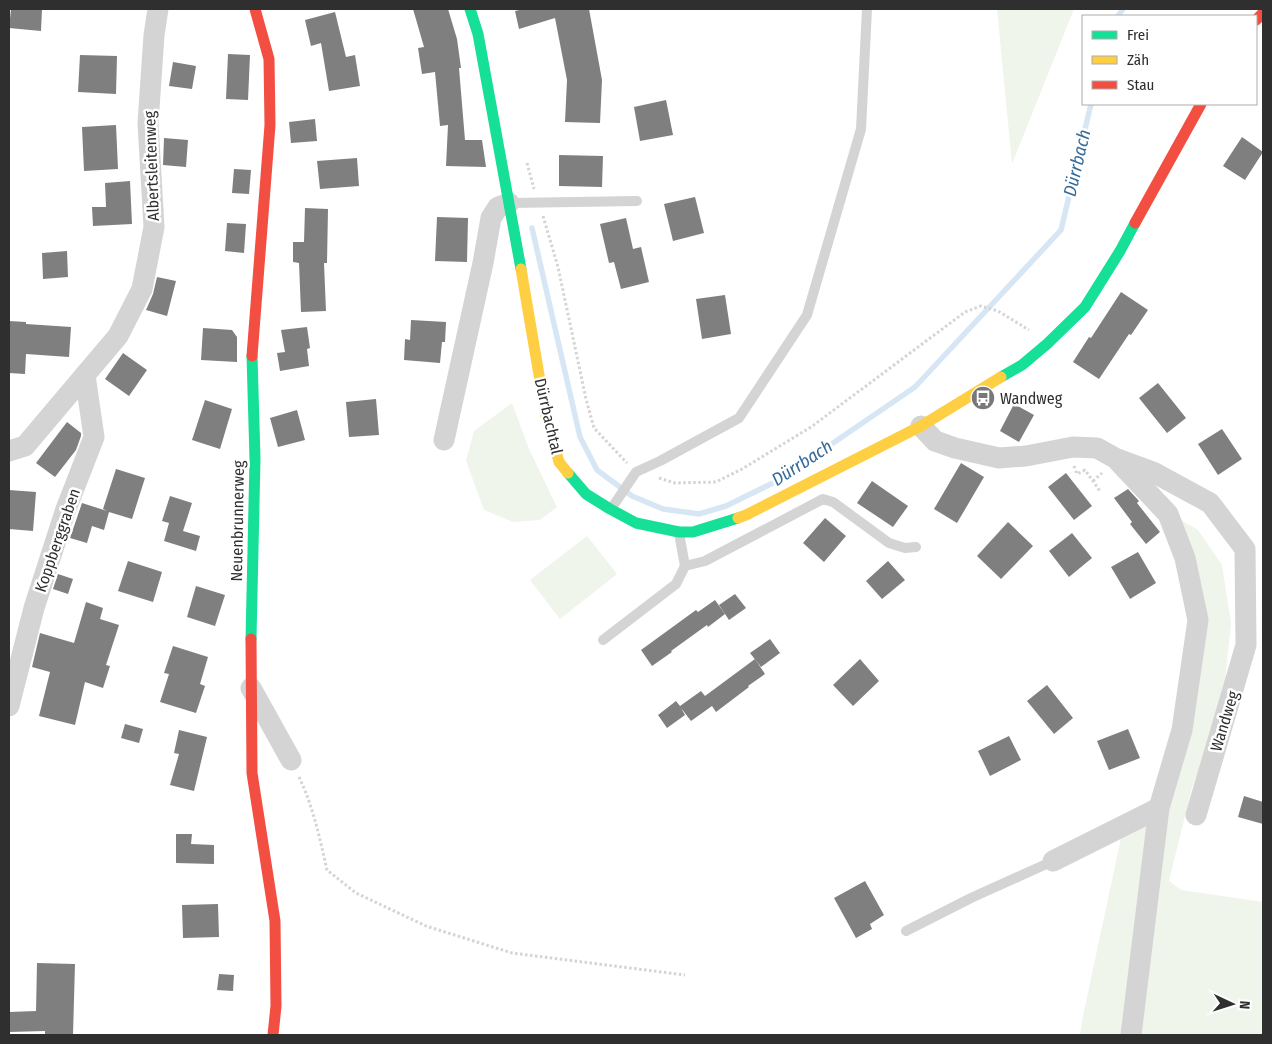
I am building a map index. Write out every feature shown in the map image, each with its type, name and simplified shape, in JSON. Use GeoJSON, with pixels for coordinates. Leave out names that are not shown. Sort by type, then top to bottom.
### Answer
{"type":"FeatureCollection","features":[{"type":"Feature","properties":{"kind":"street","name":"Albertsleitenweg"},"geometry":{"type":"LineString","coordinates":[[9,451],[25,446],[118,336],[142,289],[154,227],[148,123],[154,35],[158,9]]}},
{"type":"Feature","properties":{"kind":"street","name":"Neuenbrunnerweg"},"geometry":{"type":"LineString","coordinates":[[255,9],[269,58],[270,125],[252,348],[255,460],[251,627],[252,773],[275,921],[276,1006],[273,1035]]}},
{"type":"Feature","properties":{"kind":"street","name":"Dürrbachtal"},"geometry":{"type":"LineString","coordinates":[[470,9],[478,34],[546,416],[559,462],[586,494],[610,509],[636,523],[678,532],[693,532],[746,515],[921,426],[1022,365],[1085,307],[1120,251],[1199,105]]}},
{"type":"Feature","properties":{"kind":"street"},"geometry":{"type":"LineString","coordinates":[[444,440],[491,218],[498,207],[509,203]]}},
{"type":"Feature","properties":{"kind":"street","name":"Koppberggraben"},"geometry":{"type":"LineString","coordinates":[[9,706],[34,608],[66,509],[94,437],[85,375]]}},
{"type":"Feature","properties":{"kind":"street","name":"Wandweg"},"geometry":{"type":"LineString","coordinates":[[921,426],[935,441],[955,448],[999,458],[1026,456],[1073,447],[1097,448],[1115,458],[1153,472],[1210,502],[1245,549],[1246,645],[1196,815]]}},
{"type":"Feature","properties":{"kind":"street","name":"Wandweg"},"geometry":{"type":"LineString","coordinates":[[1115,458],[1168,514],[1185,558],[1198,620],[1182,730],[1159,808],[1131,1035]]}},
{"type":"Feature","properties":{"kind":"street"},"geometry":{"type":"LineString","coordinates":[[252,688],[291,760]]}},
{"type":"Feature","properties":{"kind":"street"},"geometry":{"type":"LineString","coordinates":[[1053,861],[1159,808]]}},
{"type":"Feature","properties":{"kind":"lane"},"geometry":{"type":"LineString","coordinates":[[610,509],[634,474],[739,418],[807,315],[862,129],[867,9]]}},
{"type":"Feature","properties":{"kind":"lane"},"geometry":{"type":"LineString","coordinates":[[509,203],[637,201]]}},
{"type":"Feature","properties":{"kind":"lane"},"geometry":{"type":"LineString","coordinates":[[685,566],[705,561],[823,499],[833,502],[890,543],[905,548],[916,547]]}},
{"type":"Feature","properties":{"kind":"lane"},"geometry":{"type":"LineString","coordinates":[[603,640],[676,584],[685,566],[678,532]]}},
{"type":"Feature","properties":{"kind":"lane"},"geometry":{"type":"LineString","coordinates":[[906,931],[971,898],[1053,861]]}},
{"type":"Feature","properties":{"kind":"path"},"geometry":{"type":"LineString","coordinates":[[526,156],[529,174],[558,267],[594,428],[634,474],[675,483],[716,482],[742,469],[812,427],[965,312],[981,306],[998,311],[1030,330]]}},
{"type":"Feature","properties":{"kind":"path"},"geometry":{"type":"LineString","coordinates":[[1073,447],[1074,467],[1077,474],[1085,470],[1100,490]]}},
{"type":"Feature","properties":{"kind":"path"},"geometry":{"type":"LineString","coordinates":[[291,760],[304,786],[318,830],[327,870],[356,893],[426,926],[512,953],[685,976]]}},
{"type":"Feature","properties":{"kind":"shaded area"},"geometry":{"type":"Polygon","coordinates":[[[997,9],[1074,9],[1012,164],[997,9]]]}},
{"type":"Feature","properties":{"kind":"shaded area"},"geometry":{"type":"Polygon","coordinates":[[[512,403],[529,449],[557,507],[540,520],[513,522],[484,510],[466,461],[474,431],[512,403]]]}},
{"type":"Feature","properties":{"kind":"shaded area"},"geometry":{"type":"Polygon","coordinates":[[[1181,520],[1198,530],[1222,565],[1231,623],[1224,691],[1207,749],[1192,788],[1169,881],[1181,890],[1263,902],[1263,1035],[1080,1035],[1121,838],[1145,822],[1198,686],[1181,520]]]}},
{"type":"Feature","properties":{"kind":"shaded area"},"geometry":{"type":"Polygon","coordinates":[[[587,536],[617,574],[560,619],[530,580],[587,536]]]}},
{"type":"Feature","properties":{"kind":"building"},"geometry":{"type":"Polygon","coordinates":[[[11,9],[42,9],[41,31],[9,28],[11,9]]]}},
{"type":"Feature","properties":{"kind":"building"},"geometry":{"type":"Polygon","coordinates":[[[413,9],[448,9],[457,39],[461,68],[459,68],[465,140],[482,140],[486,167],[446,166],[448,125],[440,126],[435,72],[422,74],[418,48],[424,47],[413,9]]]}},
{"type":"Feature","properties":{"kind":"building"},"geometry":{"type":"Polygon","coordinates":[[[524,9],[589,9],[602,80],[600,123],[565,122],[567,80],[555,18],[519,29],[515,11],[524,9]]]}},
{"type":"Feature","properties":{"kind":"building"},"geometry":{"type":"Polygon","coordinates":[[[335,12],[346,57],[355,55],[360,86],[329,91],[321,43],[311,46],[305,20],[335,12]]]}},
{"type":"Feature","properties":{"kind":"building"},"geometry":{"type":"Polygon","coordinates":[[[228,54],[250,55],[248,100],[226,99],[228,54]]]}},
{"type":"Feature","properties":{"kind":"building"},"geometry":{"type":"Polygon","coordinates":[[[80,55],[117,56],[116,94],[78,92],[80,55]]]}},
{"type":"Feature","properties":{"kind":"building"},"geometry":{"type":"Polygon","coordinates":[[[173,62],[196,66],[192,89],[169,86],[173,62]]]}},
{"type":"Feature","properties":{"kind":"building"},"geometry":{"type":"Polygon","coordinates":[[[666,100],[673,135],[640,141],[634,107],[666,100]]]}},
{"type":"Feature","properties":{"kind":"building"},"geometry":{"type":"Polygon","coordinates":[[[315,119],[317,141],[291,143],[289,122],[315,119]]]}},
{"type":"Feature","properties":{"kind":"building"},"geometry":{"type":"Polygon","coordinates":[[[116,125],[118,169],[84,171],[82,127],[116,125]]]}},
{"type":"Feature","properties":{"kind":"building"},"geometry":{"type":"Polygon","coordinates":[[[1242,137],[1263,152],[1245,180],[1223,166],[1242,137]]]}},
{"type":"Feature","properties":{"kind":"building"},"geometry":{"type":"Polygon","coordinates":[[[164,138],[188,140],[186,167],[163,165],[164,138]]]}},
{"type":"Feature","properties":{"kind":"building"},"geometry":{"type":"Polygon","coordinates":[[[559,155],[603,156],[602,187],[559,186],[559,155]]]}},
{"type":"Feature","properties":{"kind":"building"},"geometry":{"type":"Polygon","coordinates":[[[357,158],[359,186],[320,189],[317,161],[357,158]]]}},
{"type":"Feature","properties":{"kind":"building"},"geometry":{"type":"Polygon","coordinates":[[[234,169],[251,170],[249,194],[232,193],[234,169]]]}},
{"type":"Feature","properties":{"kind":"building"},"geometry":{"type":"Polygon","coordinates":[[[130,181],[132,224],[93,226],[92,207],[106,207],[105,183],[130,181]]]}},
{"type":"Feature","properties":{"kind":"building"},"geometry":{"type":"Polygon","coordinates":[[[695,197],[704,233],[673,241],[664,204],[695,197]]]}},
{"type":"Feature","properties":{"kind":"building"},"geometry":{"type":"Polygon","coordinates":[[[305,208],[328,209],[327,263],[324,263],[326,311],[301,312],[299,263],[293,262],[293,242],[304,242],[305,208]]]}},
{"type":"Feature","properties":{"kind":"building"},"geometry":{"type":"Polygon","coordinates":[[[437,217],[468,218],[467,262],[435,261],[437,217]]]}},
{"type":"Feature","properties":{"kind":"building"},"geometry":{"type":"Polygon","coordinates":[[[626,218],[633,249],[641,247],[649,282],[621,289],[614,262],[609,263],[600,224],[626,218]]]}},
{"type":"Feature","properties":{"kind":"building"},"geometry":{"type":"Polygon","coordinates":[[[227,223],[246,224],[244,253],[225,251],[227,223]]]}},
{"type":"Feature","properties":{"kind":"building"},"geometry":{"type":"Polygon","coordinates":[[[67,251],[68,277],[43,279],[42,253],[67,251]]]}},
{"type":"Feature","properties":{"kind":"building"},"geometry":{"type":"Polygon","coordinates":[[[157,277],[176,281],[167,316],[146,310],[153,294],[157,277]]]}},
{"type":"Feature","properties":{"kind":"building"},"geometry":{"type":"Polygon","coordinates":[[[1121,292],[1148,310],[1131,335],[1129,334],[1099,379],[1073,362],[1121,292]]]}},
{"type":"Feature","properties":{"kind":"building"},"geometry":{"type":"Polygon","coordinates":[[[725,295],[731,334],[702,339],[696,299],[725,295]]]}},
{"type":"Feature","properties":{"kind":"building"},"geometry":{"type":"Polygon","coordinates":[[[411,320],[446,322],[445,342],[442,342],[440,363],[404,360],[405,339],[410,340],[411,320]]]}},
{"type":"Feature","properties":{"kind":"building"},"geometry":{"type":"Polygon","coordinates":[[[9,321],[71,327],[69,357],[26,354],[25,374],[9,373],[9,321]]]}},
{"type":"Feature","properties":{"kind":"building"},"geometry":{"type":"Polygon","coordinates":[[[307,327],[310,348],[307,349],[309,366],[280,371],[277,353],[285,352],[281,330],[307,327]]]}},
{"type":"Feature","properties":{"kind":"building"},"geometry":{"type":"Polygon","coordinates":[[[203,328],[232,330],[237,337],[237,362],[201,360],[203,328]]]}},
{"type":"Feature","properties":{"kind":"building"},"geometry":{"type":"Polygon","coordinates":[[[123,353],[147,370],[129,396],[105,379],[123,353]]]}},
{"type":"Feature","properties":{"kind":"building"},"geometry":{"type":"Polygon","coordinates":[[[1158,383],[1186,418],[1167,433],[1139,398],[1158,383]]]}},
{"type":"Feature","properties":{"kind":"building"},"geometry":{"type":"Polygon","coordinates":[[[376,399],[379,435],[349,437],[346,402],[376,399]]]}},
{"type":"Feature","properties":{"kind":"building"},"geometry":{"type":"Polygon","coordinates":[[[205,400],[232,409],[220,449],[192,440],[205,400]]]}},
{"type":"Feature","properties":{"kind":"building"},"geometry":{"type":"Polygon","coordinates":[[[1014,404],[1034,415],[1019,442],[1000,431],[1014,404]]]}},
{"type":"Feature","properties":{"kind":"building"},"geometry":{"type":"Polygon","coordinates":[[[297,410],[305,440],[278,447],[270,418],[297,410]]]}},
{"type":"Feature","properties":{"kind":"building"},"geometry":{"type":"Polygon","coordinates":[[[67,422],[81,433],[81,436],[76,450],[55,477],[36,463],[67,422]]]}},
{"type":"Feature","properties":{"kind":"building"},"geometry":{"type":"Polygon","coordinates":[[[1222,429],[1242,459],[1218,475],[1198,444],[1222,429]]]}},
{"type":"Feature","properties":{"kind":"building"},"geometry":{"type":"Polygon","coordinates":[[[961,463],[984,477],[957,523],[934,509],[961,463]]]}},
{"type":"Feature","properties":{"kind":"building"},"geometry":{"type":"Polygon","coordinates":[[[116,469],[145,478],[132,519],[109,512],[104,530],[92,526],[87,543],[70,538],[82,503],[107,511],[103,509],[116,469]]]}},
{"type":"Feature","properties":{"kind":"building"},"geometry":{"type":"Polygon","coordinates":[[[1066,473],[1092,506],[1074,520],[1048,487],[1066,473]]]}},
{"type":"Feature","properties":{"kind":"building"},"geometry":{"type":"Polygon","coordinates":[[[872,481],[908,506],[893,527],[857,503],[872,481]]]}},
{"type":"Feature","properties":{"kind":"building"},"geometry":{"type":"Polygon","coordinates":[[[1128,489],[1139,501],[1137,503],[1160,532],[1146,544],[1130,524],[1132,522],[1114,498],[1128,489]]]}},
{"type":"Feature","properties":{"kind":"building"},"geometry":{"type":"Polygon","coordinates":[[[9,490],[36,492],[33,531],[9,529],[9,490]]]}},
{"type":"Feature","properties":{"kind":"building"},"geometry":{"type":"Polygon","coordinates":[[[170,496],[192,503],[183,531],[200,536],[196,551],[164,541],[169,523],[162,521],[170,496]]]}},
{"type":"Feature","properties":{"kind":"building"},"geometry":{"type":"Polygon","coordinates":[[[825,518],[846,536],[824,562],[803,543],[825,518]]]}},
{"type":"Feature","properties":{"kind":"building"},"geometry":{"type":"Polygon","coordinates":[[[1008,522],[1033,546],[1001,579],[977,556],[1008,522]]]}},
{"type":"Feature","properties":{"kind":"building"},"geometry":{"type":"Polygon","coordinates":[[[1072,533],[1092,558],[1069,577],[1049,551],[1072,533]]]}},
{"type":"Feature","properties":{"kind":"building"},"geometry":{"type":"Polygon","coordinates":[[[1138,552],[1156,583],[1130,599],[1111,567],[1138,552]]]}},
{"type":"Feature","properties":{"kind":"building"},"geometry":{"type":"Polygon","coordinates":[[[128,561],[162,572],[153,602],[118,591],[128,561]]]}},
{"type":"Feature","properties":{"kind":"building"},"geometry":{"type":"Polygon","coordinates":[[[888,561],[905,580],[882,599],[866,581],[888,561]]]}},
{"type":"Feature","properties":{"kind":"building"},"geometry":{"type":"Polygon","coordinates":[[[58,574],[73,579],[68,594],[53,589],[58,574]]]}},
{"type":"Feature","properties":{"kind":"building"},"geometry":{"type":"Polygon","coordinates":[[[196,586],[225,595],[215,626],[187,617],[196,586]]]}},
{"type":"Feature","properties":{"kind":"building"},"geometry":{"type":"Polygon","coordinates":[[[735,594],[746,608],[729,620],[719,605],[735,594]]]}},
{"type":"Feature","properties":{"kind":"building"},"geometry":{"type":"Polygon","coordinates":[[[715,600],[725,614],[652,666],[641,650],[696,610],[698,612],[715,600]]]}},
{"type":"Feature","properties":{"kind":"building"},"geometry":{"type":"Polygon","coordinates":[[[86,602],[103,608],[100,619],[119,625],[106,665],[110,666],[103,688],[85,682],[75,725],[39,716],[50,672],[32,667],[40,633],[74,643],[86,602]]]}},
{"type":"Feature","properties":{"kind":"building"},"geometry":{"type":"Polygon","coordinates":[[[770,639],[780,653],[761,667],[750,653],[770,639]]]}},
{"type":"Feature","properties":{"kind":"building"},"geometry":{"type":"Polygon","coordinates":[[[173,646],[208,657],[200,684],[205,686],[196,713],[160,702],[169,674],[164,673],[173,646]]]}},
{"type":"Feature","properties":{"kind":"building"},"geometry":{"type":"Polygon","coordinates":[[[755,659],[765,674],[716,712],[712,706],[691,721],[681,708],[685,715],[667,728],[658,715],[676,701],[680,706],[701,691],[705,696],[755,659]]]}},
{"type":"Feature","properties":{"kind":"building"},"geometry":{"type":"Polygon","coordinates":[[[860,659],[879,681],[853,706],[833,685],[860,659]]]}},
{"type":"Feature","properties":{"kind":"building"},"geometry":{"type":"Polygon","coordinates":[[[1047,685],[1073,718],[1054,734],[1027,701],[1047,685]]]}},
{"type":"Feature","properties":{"kind":"building"},"geometry":{"type":"Polygon","coordinates":[[[125,724],[143,729],[139,743],[121,738],[125,724]]]}},
{"type":"Feature","properties":{"kind":"building"},"geometry":{"type":"Polygon","coordinates":[[[1128,729],[1140,758],[1109,770],[1097,741],[1128,729]]]}},
{"type":"Feature","properties":{"kind":"building"},"geometry":{"type":"Polygon","coordinates":[[[179,730],[207,737],[194,791],[170,785],[179,754],[174,753],[179,730]]]}},
{"type":"Feature","properties":{"kind":"building"},"geometry":{"type":"Polygon","coordinates":[[[1009,736],[1021,760],[990,776],[978,751],[1009,736]]]}},
{"type":"Feature","properties":{"kind":"building"},"geometry":{"type":"Polygon","coordinates":[[[1244,796],[1263,802],[1263,824],[1238,817],[1244,796]]]}},
{"type":"Feature","properties":{"kind":"building"},"geometry":{"type":"Polygon","coordinates":[[[176,834],[192,834],[191,844],[214,845],[214,864],[176,863],[176,834]]]}},
{"type":"Feature","properties":{"kind":"building"},"geometry":{"type":"Polygon","coordinates":[[[865,881],[884,915],[870,924],[872,929],[856,938],[834,898],[865,881]]]}},
{"type":"Feature","properties":{"kind":"building"},"geometry":{"type":"Polygon","coordinates":[[[218,904],[219,937],[183,938],[182,905],[218,904]]]}},
{"type":"Feature","properties":{"kind":"building"},"geometry":{"type":"Polygon","coordinates":[[[37,963],[75,964],[73,1035],[45,1035],[45,1031],[9,1032],[9,1012],[36,1011],[37,963]]]}},
{"type":"Feature","properties":{"kind":"building"},"geometry":{"type":"Polygon","coordinates":[[[219,974],[234,975],[233,991],[217,990],[219,974]]]}},
{"type":"Feature","properties":{"kind":"waterway","name":"Dürrbach"},"geometry":{"type":"LineString","coordinates":[[1119,15],[1123,9]]}},
{"type":"Feature","properties":{"kind":"waterway","name":"Dürrbach"},"geometry":{"type":"LineString","coordinates":[[532,228],[580,437],[597,470],[632,496],[663,509],[699,514],[726,506],[779,480],[915,387],[1061,230],[1091,105]]}},
{"type":"Feature","properties":{"kind":"traffic: fast"},"geometry":{"type":"LineString","coordinates":[[470,9],[478,34],[521,269]]}},
{"type":"Feature","properties":{"kind":"traffic: fast"},"geometry":{"type":"LineString","coordinates":[[1001,377],[1022,365],[1085,307],[1135,223]]}},
{"type":"Feature","properties":{"kind":"traffic: fast"},"geometry":{"type":"LineString","coordinates":[[251,639],[255,459],[252,356]]}},
{"type":"Feature","properties":{"kind":"traffic: fast"},"geometry":{"type":"LineString","coordinates":[[568,473],[586,494],[636,523],[679,532],[693,532],[738,518]]}},
{"type":"Feature","properties":{"kind":"traffic: slow"},"geometry":{"type":"LineString","coordinates":[[521,269],[546,416],[559,462],[568,473]]}},
{"type":"Feature","properties":{"kind":"traffic: slow"},"geometry":{"type":"LineString","coordinates":[[738,518],[921,426],[1001,377]]}},
{"type":"Feature","properties":{"kind":"traffic: jam"},"geometry":{"type":"LineString","coordinates":[[252,356],[270,125],[269,59],[255,9]]}},
{"type":"Feature","properties":{"kind":"traffic: jam"},"geometry":{"type":"LineString","coordinates":[[1257,19],[1263,13]]}},
{"type":"Feature","properties":{"kind":"traffic: jam"},"geometry":{"type":"LineString","coordinates":[[1135,223],[1200,105]]}},
{"type":"Feature","properties":{"kind":"traffic: jam"},"geometry":{"type":"LineString","coordinates":[[251,639],[252,773],[275,921],[276,1006],[273,1035]]}},
{"type":"Feature","properties":{"kind":"place","name":"Wandweg"},"geometry":{"type":"Point","coordinates":[983,398]}}]}
